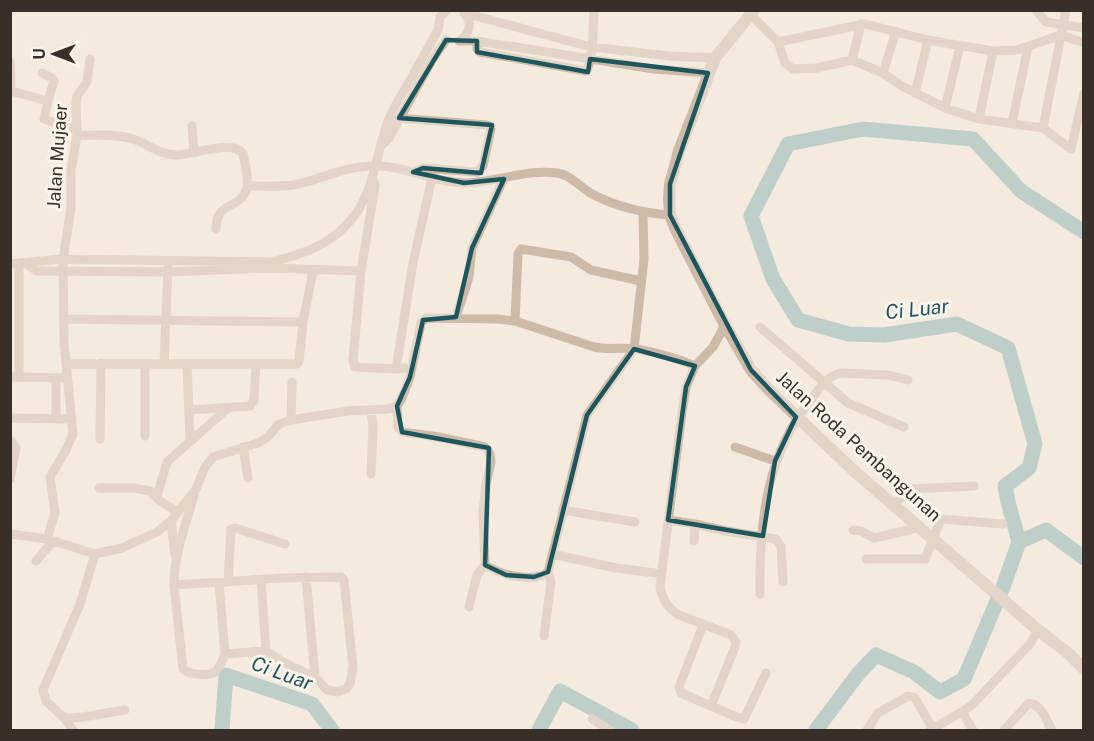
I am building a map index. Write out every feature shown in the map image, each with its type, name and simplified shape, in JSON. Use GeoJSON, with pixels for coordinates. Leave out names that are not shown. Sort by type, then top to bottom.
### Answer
{"type":"FeatureCollection","features":[{"type":"Feature","properties":{"kind":"street"},"geometry":{"type":"LineString","coordinates":[[590,59],[594,10]]}},
{"type":"Feature","properties":{"kind":"street"},"geometry":{"type":"LineString","coordinates":[[1036,10],[1046,22],[1083,43]]}},
{"type":"Feature","properties":{"kind":"street"},"geometry":{"type":"LineString","coordinates":[[1043,128],[1066,10]]}},
{"type":"Feature","properties":{"kind":"street"},"geometry":{"type":"LineString","coordinates":[[382,145],[389,138],[428,58],[438,30],[438,21],[444,11]]}},
{"type":"Feature","properties":{"kind":"street"},"geometry":{"type":"LineString","coordinates":[[462,12],[591,47],[669,56],[715,58]]}},
{"type":"Feature","properties":{"kind":"street"},"geometry":{"type":"LineString","coordinates":[[459,40],[466,36],[469,28],[469,20],[462,12]]}},
{"type":"Feature","properties":{"kind":"street"},"geometry":{"type":"LineString","coordinates":[[753,13],[778,42],[785,63],[793,69],[817,68],[852,60],[883,73],[945,108],[979,119],[1043,128],[1071,149],[1083,93]]}},
{"type":"Feature","properties":{"kind":"street","name":"Jalan Roda Pembangunan"},"geometry":{"type":"LineString","coordinates":[[753,13],[715,58],[679,151],[670,184],[670,215],[676,230],[751,370],[796,417],[853,470],[1038,630],[1068,653],[1083,669]]}},
{"type":"Feature","properties":{"kind":"street"},"geometry":{"type":"LineString","coordinates":[[852,60],[861,24]]}},
{"type":"Feature","properties":{"kind":"street"},"geometry":{"type":"LineString","coordinates":[[778,42],[869,24],[928,40],[993,51],[1010,51],[1028,46],[1062,30],[1083,28]]}},
{"type":"Feature","properties":{"kind":"street"},"geometry":{"type":"LineString","coordinates":[[438,30],[446,40]]}},
{"type":"Feature","properties":{"kind":"street"},"geometry":{"type":"LineString","coordinates":[[883,73],[896,31]]}},
{"type":"Feature","properties":{"kind":"street"},"geometry":{"type":"LineString","coordinates":[[18,264],[38,271],[168,272],[271,265],[297,256],[330,240],[363,202],[391,114],[428,58],[446,40],[477,41],[654,69],[708,73]]}},
{"type":"Feature","properties":{"kind":"street"},"geometry":{"type":"LineString","coordinates":[[915,93],[928,40]]}},
{"type":"Feature","properties":{"kind":"street"},"geometry":{"type":"LineString","coordinates":[[945,108],[960,45]]}},
{"type":"Feature","properties":{"kind":"street"},"geometry":{"type":"LineString","coordinates":[[1012,123],[1028,46]]}},
{"type":"Feature","properties":{"kind":"street"},"geometry":{"type":"LineString","coordinates":[[979,119],[993,51]]}},
{"type":"Feature","properties":{"kind":"street","name":"Jalan Mujaer"},"geometry":{"type":"LineString","coordinates":[[50,540],[55,513],[50,477],[73,434],[62,316],[62,271],[71,208],[76,102],[77,96],[87,82],[90,60]]}},
{"type":"Feature","properties":{"kind":"street"},"geometry":{"type":"LineString","coordinates":[[10,62],[11,91],[48,101]]}},
{"type":"Feature","properties":{"kind":"street"},"geometry":{"type":"LineString","coordinates":[[42,74],[54,81],[44,119],[76,132],[127,138],[170,154],[194,153],[231,146],[241,150],[248,186],[243,198],[220,211],[216,219],[216,229]]}},
{"type":"Feature","properties":{"kind":"street"},"geometry":{"type":"LineString","coordinates":[[399,118],[487,125],[491,129],[483,166],[477,172],[423,168],[413,172]]}},
{"type":"Feature","properties":{"kind":"street"},"geometry":{"type":"LineString","coordinates":[[192,126],[194,153]]}},
{"type":"Feature","properties":{"kind":"street"},"geometry":{"type":"LineString","coordinates":[[248,186],[293,185],[357,166],[375,166],[413,172],[432,178],[464,183],[535,172],[562,174],[592,194],[643,213],[670,215]]}},
{"type":"Feature","properties":{"kind":"street"},"geometry":{"type":"LineString","coordinates":[[372,176],[375,186],[361,271],[354,365],[400,369],[413,263],[432,178]]}},
{"type":"Feature","properties":{"kind":"street"},"geometry":{"type":"LineString","coordinates":[[456,317],[469,277],[472,248],[504,178]]}},
{"type":"Feature","properties":{"kind":"street"},"geometry":{"type":"LineString","coordinates":[[544,636],[551,582],[548,572],[587,415],[634,349],[644,259],[643,213]]}},
{"type":"Feature","properties":{"kind":"street"},"geometry":{"type":"LineString","coordinates":[[515,321],[518,254],[521,249],[571,257],[591,270],[642,281]]}},
{"type":"Feature","properties":{"kind":"street"},"geometry":{"type":"LineString","coordinates":[[18,264],[37,260],[63,259],[168,261],[271,265],[313,271],[361,271]]}},
{"type":"Feature","properties":{"kind":"street"},"geometry":{"type":"LineString","coordinates":[[164,364],[168,261]]}},
{"type":"Feature","properties":{"kind":"street"},"geometry":{"type":"LineString","coordinates":[[18,264],[15,377],[67,378]]}},
{"type":"Feature","properties":{"kind":"street"},"geometry":{"type":"LineString","coordinates":[[66,364],[296,364],[313,271]]}},
{"type":"Feature","properties":{"kind":"street"},"geometry":{"type":"LineString","coordinates":[[62,316],[303,322]]}},
{"type":"Feature","properties":{"kind":"street"},"geometry":{"type":"LineString","coordinates":[[469,607],[477,575],[485,565],[483,512],[491,462],[485,447],[402,432],[398,427],[397,406],[410,377],[421,323],[430,317],[515,321],[594,347],[634,349],[678,359],[695,366]]}},
{"type":"Feature","properties":{"kind":"street"},"geometry":{"type":"LineString","coordinates":[[711,706],[736,644],[731,635],[670,610],[661,595],[660,578],[686,387],[695,366],[713,347],[725,325]]}},
{"type":"Feature","properties":{"kind":"street"},"geometry":{"type":"LineString","coordinates":[[760,327],[854,406],[904,427]]}},
{"type":"Feature","properties":{"kind":"street"},"geometry":{"type":"LineString","coordinates":[[100,439],[101,363]]}},
{"type":"Feature","properties":{"kind":"street"},"geometry":{"type":"LineString","coordinates":[[145,364],[145,436]]}},
{"type":"Feature","properties":{"kind":"street"},"geometry":{"type":"LineString","coordinates":[[188,364],[190,440]]}},
{"type":"Feature","properties":{"kind":"street"},"geometry":{"type":"LineString","coordinates":[[190,410],[246,407],[252,403],[256,364]]}},
{"type":"Feature","properties":{"kind":"street"},"geometry":{"type":"LineString","coordinates":[[760,594],[767,495],[775,461],[796,417],[824,383],[840,373],[888,375],[908,380]]}},
{"type":"Feature","properties":{"kind":"street"},"geometry":{"type":"LineString","coordinates":[[56,378],[56,419]]}},
{"type":"Feature","properties":{"kind":"street"},"geometry":{"type":"LineString","coordinates":[[291,420],[292,382]]}},
{"type":"Feature","properties":{"kind":"street"},"geometry":{"type":"LineString","coordinates":[[285,544],[235,528],[231,529],[223,583],[225,654],[218,669],[213,673],[191,674],[183,669],[174,585],[176,558],[196,489],[205,467],[213,457],[268,437],[279,424],[291,420],[397,406]]}},
{"type":"Feature","properties":{"kind":"street"},"geometry":{"type":"LineString","coordinates":[[157,496],[167,462],[227,409]]}},
{"type":"Feature","properties":{"kind":"street"},"geometry":{"type":"LineString","coordinates":[[371,410],[373,428],[371,474]]}},
{"type":"Feature","properties":{"kind":"street"},"geometry":{"type":"LineString","coordinates":[[10,418],[72,419]]}},
{"type":"Feature","properties":{"kind":"street"},"geometry":{"type":"LineString","coordinates":[[10,440],[14,442],[16,450],[10,479]]}},
{"type":"Feature","properties":{"kind":"street"},"geometry":{"type":"LineString","coordinates":[[243,447],[248,478]]}},
{"type":"Feature","properties":{"kind":"street"},"geometry":{"type":"LineString","coordinates":[[735,447],[775,461]]}},
{"type":"Feature","properties":{"kind":"street"},"geometry":{"type":"LineString","coordinates":[[894,504],[910,489],[974,486]]}},
{"type":"Feature","properties":{"kind":"street"},"geometry":{"type":"LineString","coordinates":[[99,488],[144,489],[153,492],[160,501],[178,512]]}},
{"type":"Feature","properties":{"kind":"street"},"geometry":{"type":"LineString","coordinates":[[10,534],[50,540],[95,554],[122,548],[157,532],[171,521],[196,489]]}},
{"type":"Feature","properties":{"kind":"street"},"geometry":{"type":"LineString","coordinates":[[563,510],[635,522]]}},
{"type":"Feature","properties":{"kind":"street"},"geometry":{"type":"LineString","coordinates":[[866,559],[923,560],[927,557],[941,519],[1003,524]]}},
{"type":"Feature","properties":{"kind":"street"},"geometry":{"type":"LineString","coordinates":[[668,520],[763,536],[780,542],[783,582]]}},
{"type":"Feature","properties":{"kind":"street"},"geometry":{"type":"LineString","coordinates":[[171,521],[176,558]]}},
{"type":"Feature","properties":{"kind":"street"},"geometry":{"type":"LineString","coordinates":[[694,524],[694,542]]}},
{"type":"Feature","properties":{"kind":"street"},"geometry":{"type":"LineString","coordinates":[[854,530],[874,538],[921,527]]}},
{"type":"Feature","properties":{"kind":"street"},"geometry":{"type":"LineString","coordinates":[[36,561],[50,540]]}},
{"type":"Feature","properties":{"kind":"street"},"geometry":{"type":"LineString","coordinates":[[73,730],[46,701],[43,690],[80,604],[95,554]]}},
{"type":"Feature","properties":{"kind":"street"},"geometry":{"type":"LineString","coordinates":[[552,554],[616,568],[655,573]]}},
{"type":"Feature","properties":{"kind":"street"},"geometry":{"type":"LineString","coordinates":[[485,565],[506,575],[534,577],[543,576],[548,572]]}},
{"type":"Feature","properties":{"kind":"street"},"geometry":{"type":"LineString","coordinates":[[174,585],[306,576],[339,576],[344,580],[353,667],[350,684],[341,691],[327,690],[315,677],[266,651],[225,654]]}},
{"type":"Feature","properties":{"kind":"street"},"geometry":{"type":"LineString","coordinates":[[306,576],[315,677]]}},
{"type":"Feature","properties":{"kind":"street"},"geometry":{"type":"LineString","coordinates":[[261,580],[266,651]]}},
{"type":"Feature","properties":{"kind":"street"},"geometry":{"type":"LineString","coordinates":[[703,625],[679,689],[681,693],[740,719],[744,718],[766,673]]}},
{"type":"Feature","properties":{"kind":"street"},"geometry":{"type":"LineString","coordinates":[[867,730],[878,713],[908,696],[915,698],[931,730],[962,712],[1030,644],[1038,630]]}},
{"type":"Feature","properties":{"kind":"street"},"geometry":{"type":"LineString","coordinates":[[1004,730],[1029,703],[1040,708],[1052,730]]}},
{"type":"Feature","properties":{"kind":"street"},"geometry":{"type":"LineString","coordinates":[[64,718],[125,710]]}},
{"type":"Feature","properties":{"kind":"street"},"geometry":{"type":"LineString","coordinates":[[962,712],[973,730]]}},
{"type":"Feature","properties":{"kind":"street"},"geometry":{"type":"LineString","coordinates":[[592,719],[609,730]]}},
{"type":"Feature","properties":{"kind":"highlighted area"},"geometry":{"type":"Polygon","coordinates":[[[446,40],[477,41],[477,52],[588,72],[590,59],[708,73],[670,184],[670,215],[751,370],[796,417],[775,461],[763,536],[668,520],[686,387],[695,366],[634,349],[587,415],[548,572],[534,577],[506,575],[485,565],[489,448],[402,432],[397,406],[410,377],[423,320],[456,317],[472,248],[504,179],[464,183],[413,172],[423,168],[481,173],[492,125],[399,118],[446,40]]]}},
{"type":"Feature","properties":{"kind":"waterway","name":"Ci Luar"},"geometry":{"type":"LineString","coordinates":[[816,730],[858,674],[876,655],[914,672],[940,692],[964,679],[1003,587],[1019,542],[1005,486],[1029,468],[1035,444],[1008,348],[957,324],[884,335],[849,334],[798,320],[773,279],[751,216],[788,144],[863,129],[973,139],[1021,191],[1084,232]]}},
{"type":"Feature","properties":{"kind":"waterway"},"geometry":{"type":"LineString","coordinates":[[1019,542],[1046,530],[1084,558]]}},
{"type":"Feature","properties":{"kind":"waterway","name":"Ci Luar"},"geometry":{"type":"LineString","coordinates":[[222,730],[226,675],[312,704],[332,730]]}},
{"type":"Feature","properties":{"kind":"waterway","name":"Ci Luar"},"geometry":{"type":"LineString","coordinates":[[539,730],[560,691],[632,730]]}}]}
